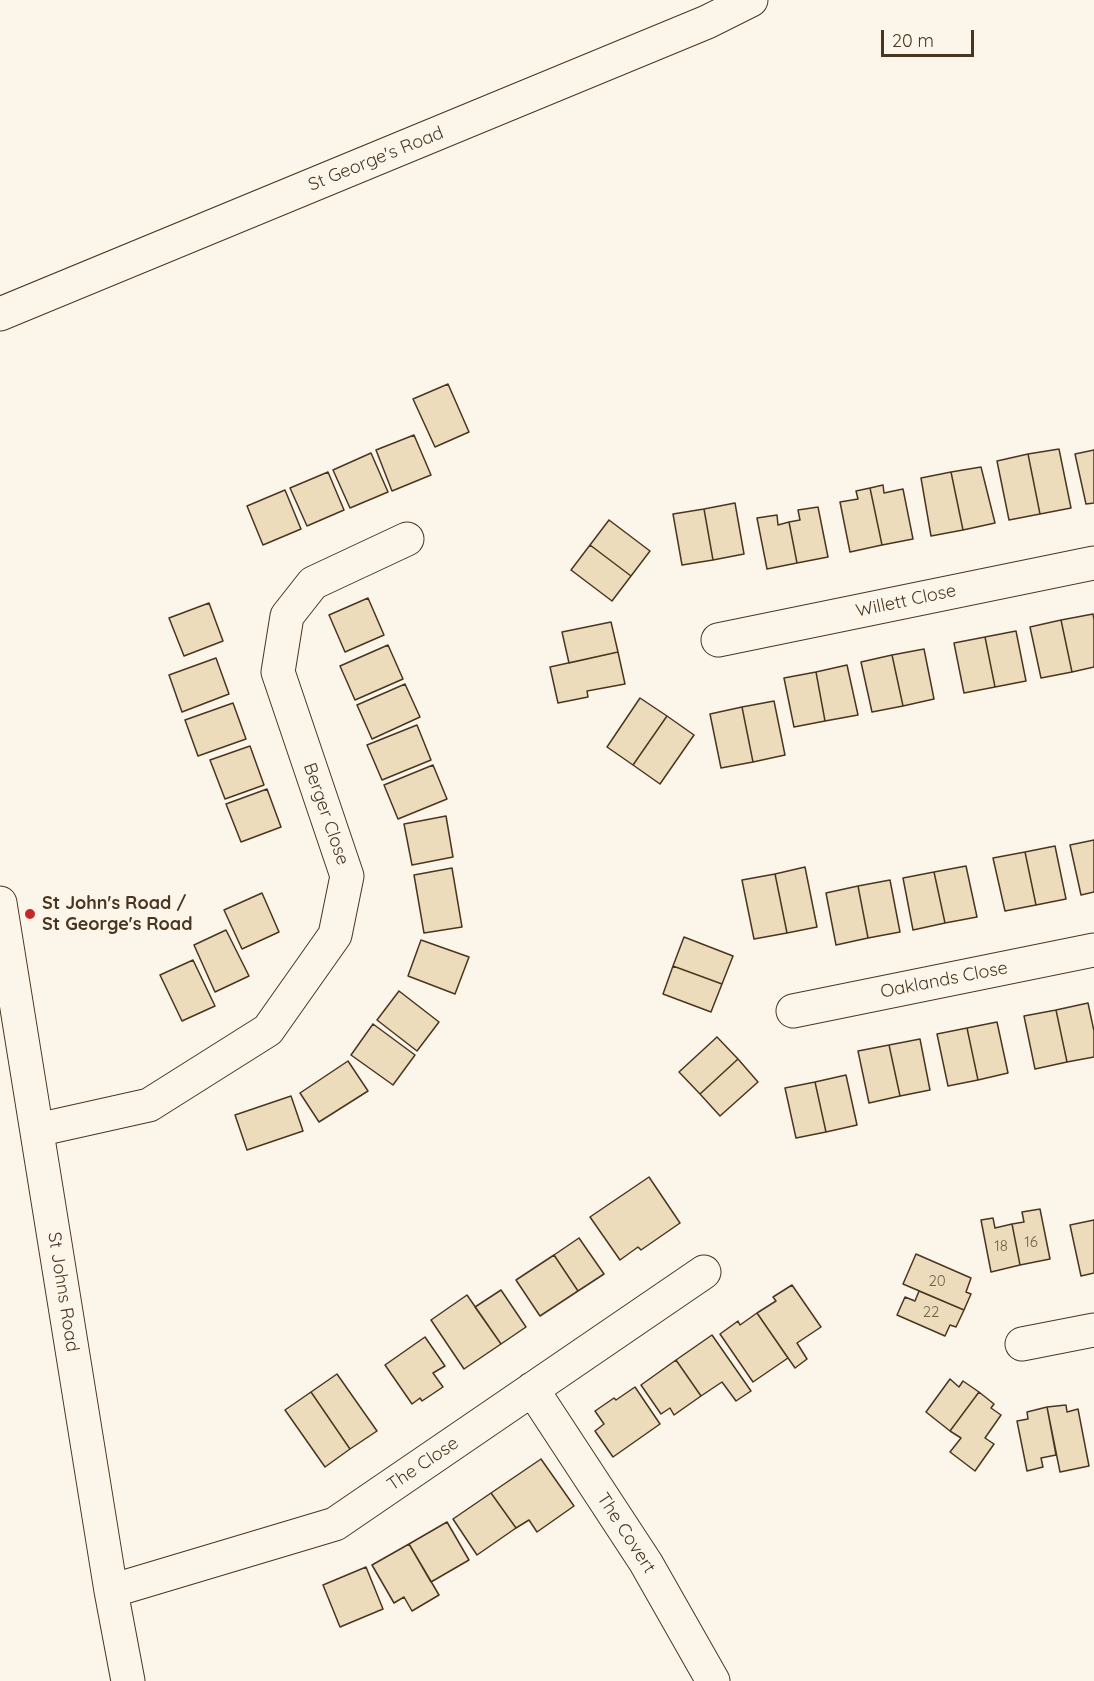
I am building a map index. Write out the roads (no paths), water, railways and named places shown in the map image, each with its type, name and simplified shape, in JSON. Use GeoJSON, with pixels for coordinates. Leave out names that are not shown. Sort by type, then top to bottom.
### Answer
{"type":"FeatureCollection","features":[{"type":"Feature","properties":{"kind":"street","name":"St George's Road"},"geometry":{"type":"LineString","coordinates":[[0,314],[696,26],[751,0]]}},
{"type":"Feature","properties":{"kind":"street","name":"Berger Close"},"geometry":{"type":"LineString","coordinates":[[37,1130],[149,1105],[268,1030],[335,935],[347,876],[278,672],[287,616],[313,582],[407,539]]}},
{"type":"Feature","properties":{"kind":"street","name":"Willett Close"},"geometry":{"type":"LineString","coordinates":[[718,640],[1094,563]]}},
{"type":"Feature","properties":{"kind":"street","name":"St Johns Road"},"geometry":{"type":"LineString","coordinates":[[0,903],[111,1590],[128,1681]]}},
{"type":"Feature","properties":{"kind":"street","name":"Oaklands Close"},"geometry":{"type":"LineString","coordinates":[[793,1011],[1094,950]]}},
{"type":"Feature","properties":{"kind":"street","name":"The Close"},"geometry":{"type":"LineString","coordinates":[[111,1590],[335,1524],[704,1272]]}},
{"type":"Feature","properties":{"kind":"street"},"geometry":{"type":"LineString","coordinates":[[1022,1344],[1094,1330]]}},
{"type":"Feature","properties":{"kind":"street","name":"The Covert"},"geometry":{"type":"LineString","coordinates":[[532,1389],[645,1563],[713,1681]]}},
{"type":"Feature","properties":{"kind":"place","name":"St John's Road / St George's Road"},"geometry":{"type":"Point","coordinates":[30,914]}}]}
